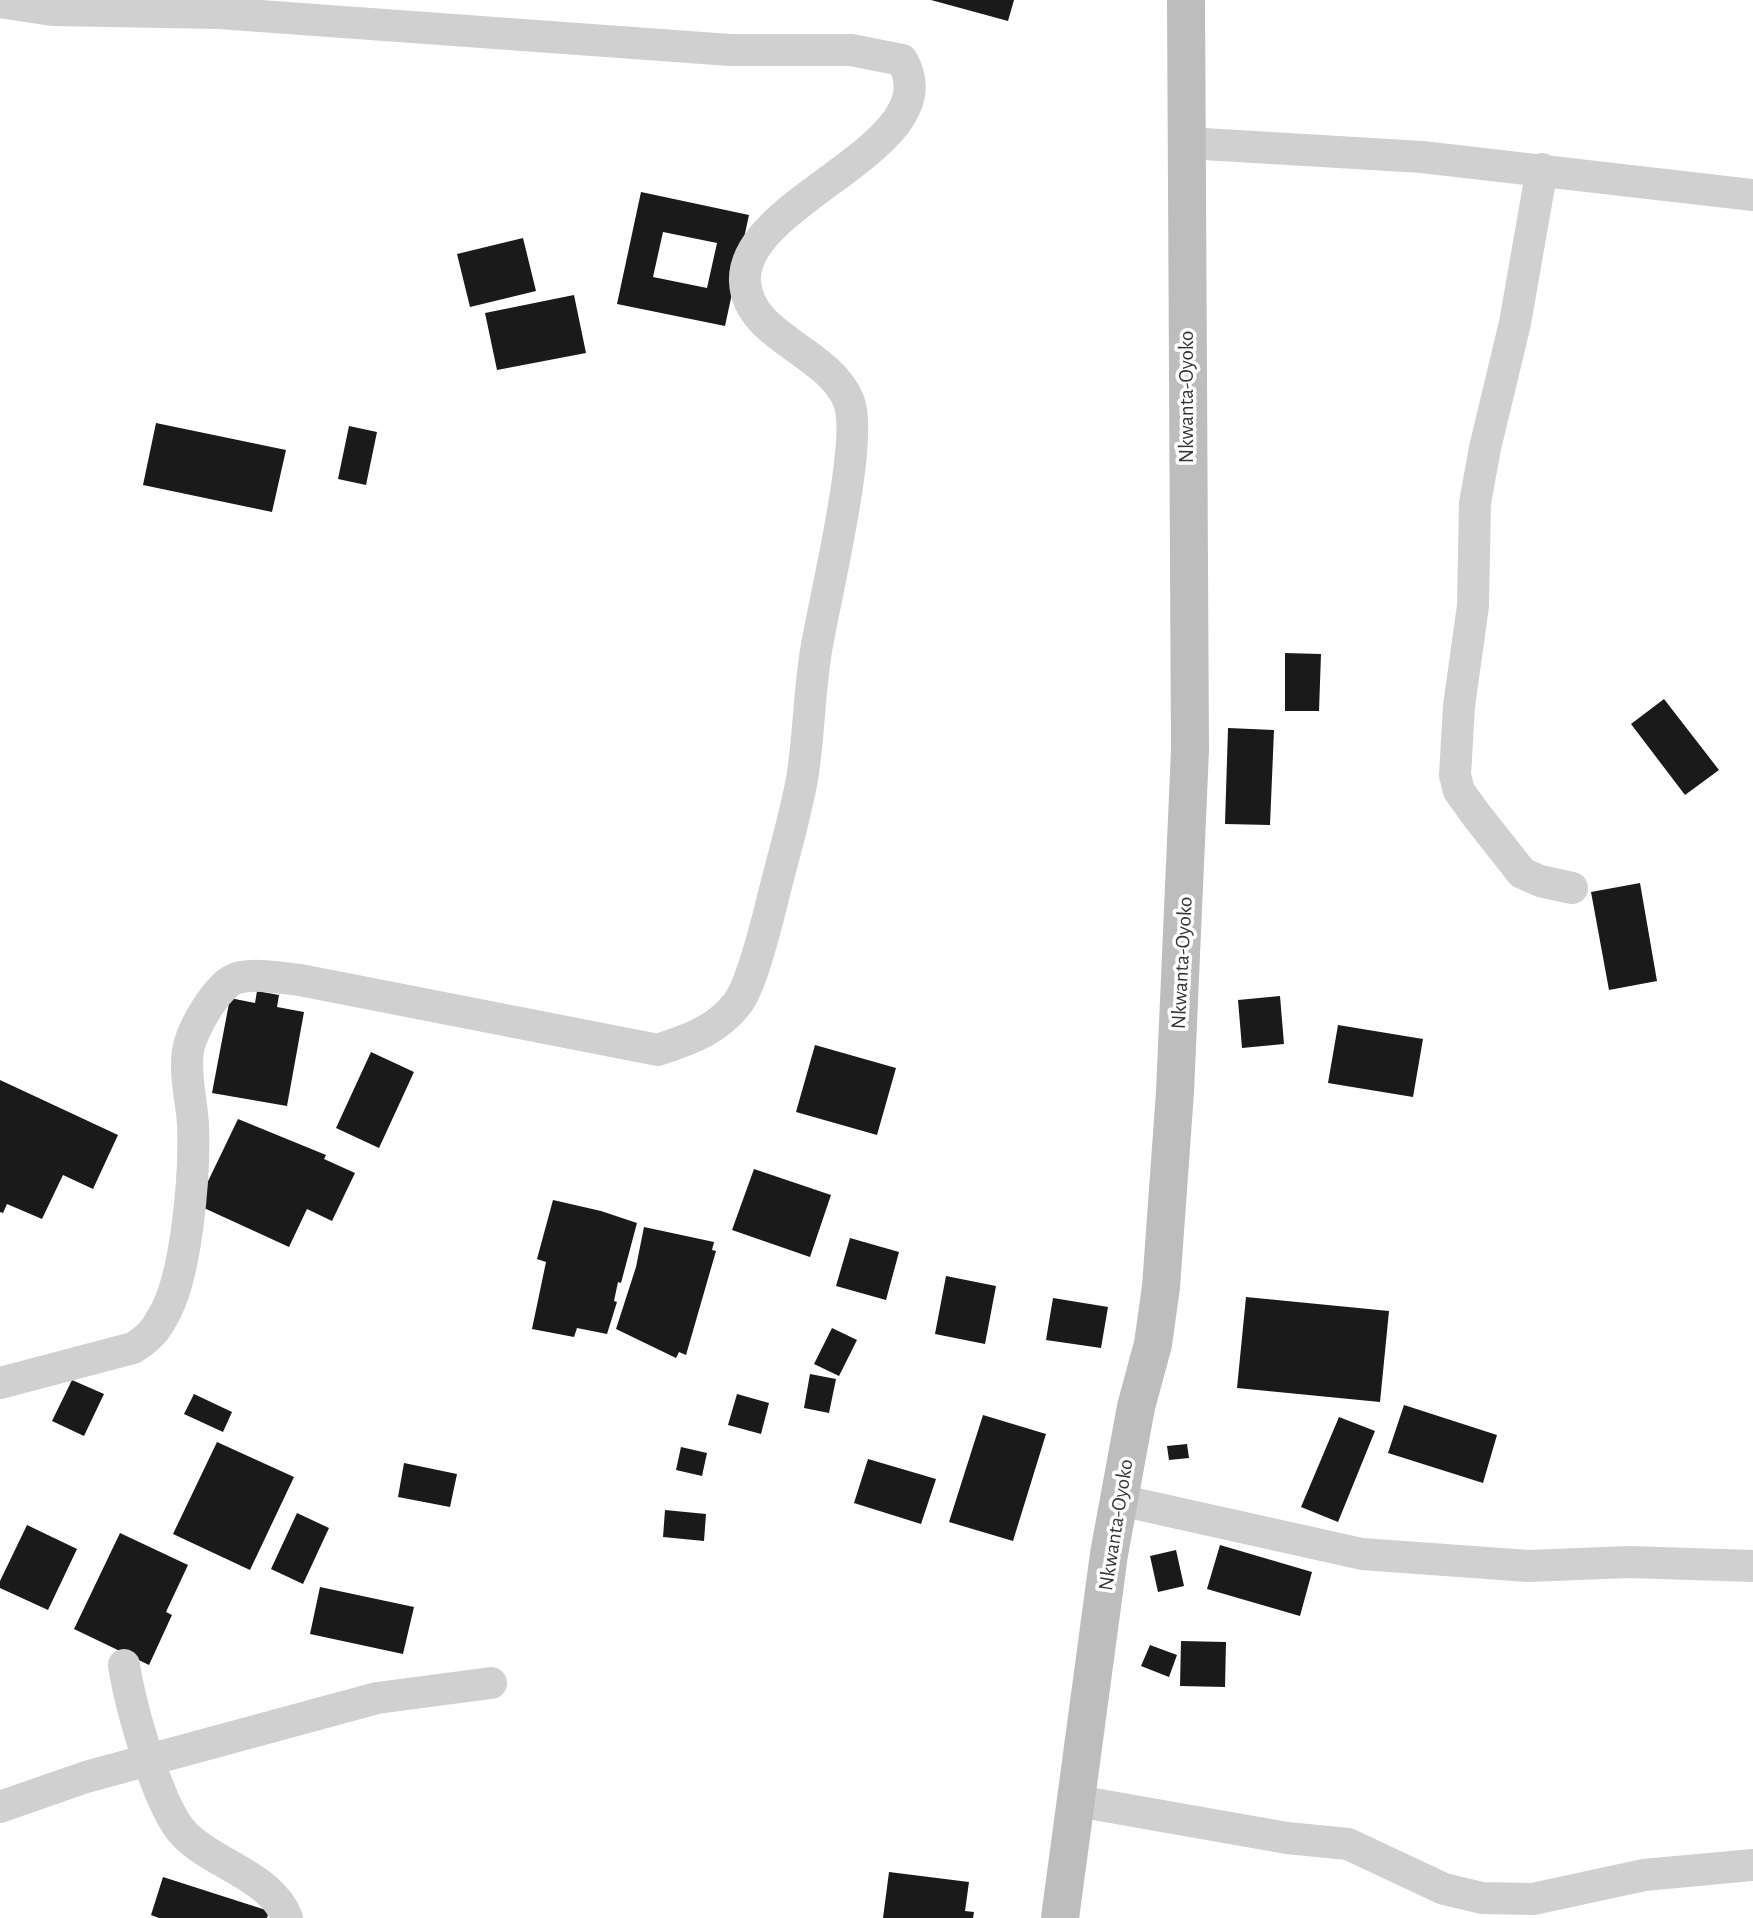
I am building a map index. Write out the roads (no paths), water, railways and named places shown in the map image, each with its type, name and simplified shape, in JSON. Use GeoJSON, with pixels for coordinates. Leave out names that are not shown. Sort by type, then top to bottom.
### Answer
{"type":"FeatureCollection","features":[{"type":"Feature","properties":{"kind":"street","name":"Nkwanta-Oyoko"},"geometry":{"type":"LineString","coordinates":[[1060,1918],[1119,1500],[1136,1407],[1153,1344],[1161,1287],[1184,942],[1191,601],[1186,0]]}},
{"type":"Feature","properties":{"kind":"street"},"geometry":{"type":"LineString","coordinates":[[0,2],[52,10],[219,13],[730,50],[851,50],[902,60],[907,70],[909,92],[886,134],[856,163],[769,227],[750,251],[744,277],[746,299],[764,321],[811,357],[835,382],[849,401],[853,422],[847,476],[816,653],[802,780],[762,943],[738,1003],[705,1034],[658,1050],[300,980],[260,976],[234,978],[208,1003],[188,1051],[193,1128],[190,1211],[172,1295],[164,1317],[149,1337],[133,1348],[0,1383]]}},
{"type":"Feature","properties":{"kind":"street"},"geometry":{"type":"LineString","coordinates":[[1187,143],[1422,157],[1753,195]]}},
{"type":"Feature","properties":{"kind":"street"},"geometry":{"type":"LineString","coordinates":[[1542,169],[1515,323],[1485,448],[1475,503],[1473,606],[1459,706],[1455,775],[1459,791],[1522,873],[1540,881],[1572,888]]}},
{"type":"Feature","properties":{"kind":"street"},"geometry":{"type":"LineString","coordinates":[[1119,1500],[1362,1554],[1528,1566],[1629,1562],[1753,1566]]}},
{"type":"Feature","properties":{"kind":"street"},"geometry":{"type":"LineString","coordinates":[[124,1665],[129,1699],[165,1805],[183,1833],[211,1857],[277,1898],[287,1918]]}},
{"type":"Feature","properties":{"kind":"street"},"geometry":{"type":"LineString","coordinates":[[0,1807],[86,1777],[377,1698],[491,1683]]}},
{"type":"Feature","properties":{"kind":"street"},"geometry":{"type":"LineString","coordinates":[[1077,1801],[1287,1838],[1348,1844],[1444,1889],[1482,1898],[1533,1899],[1644,1875],[1753,1865]]}}]}
